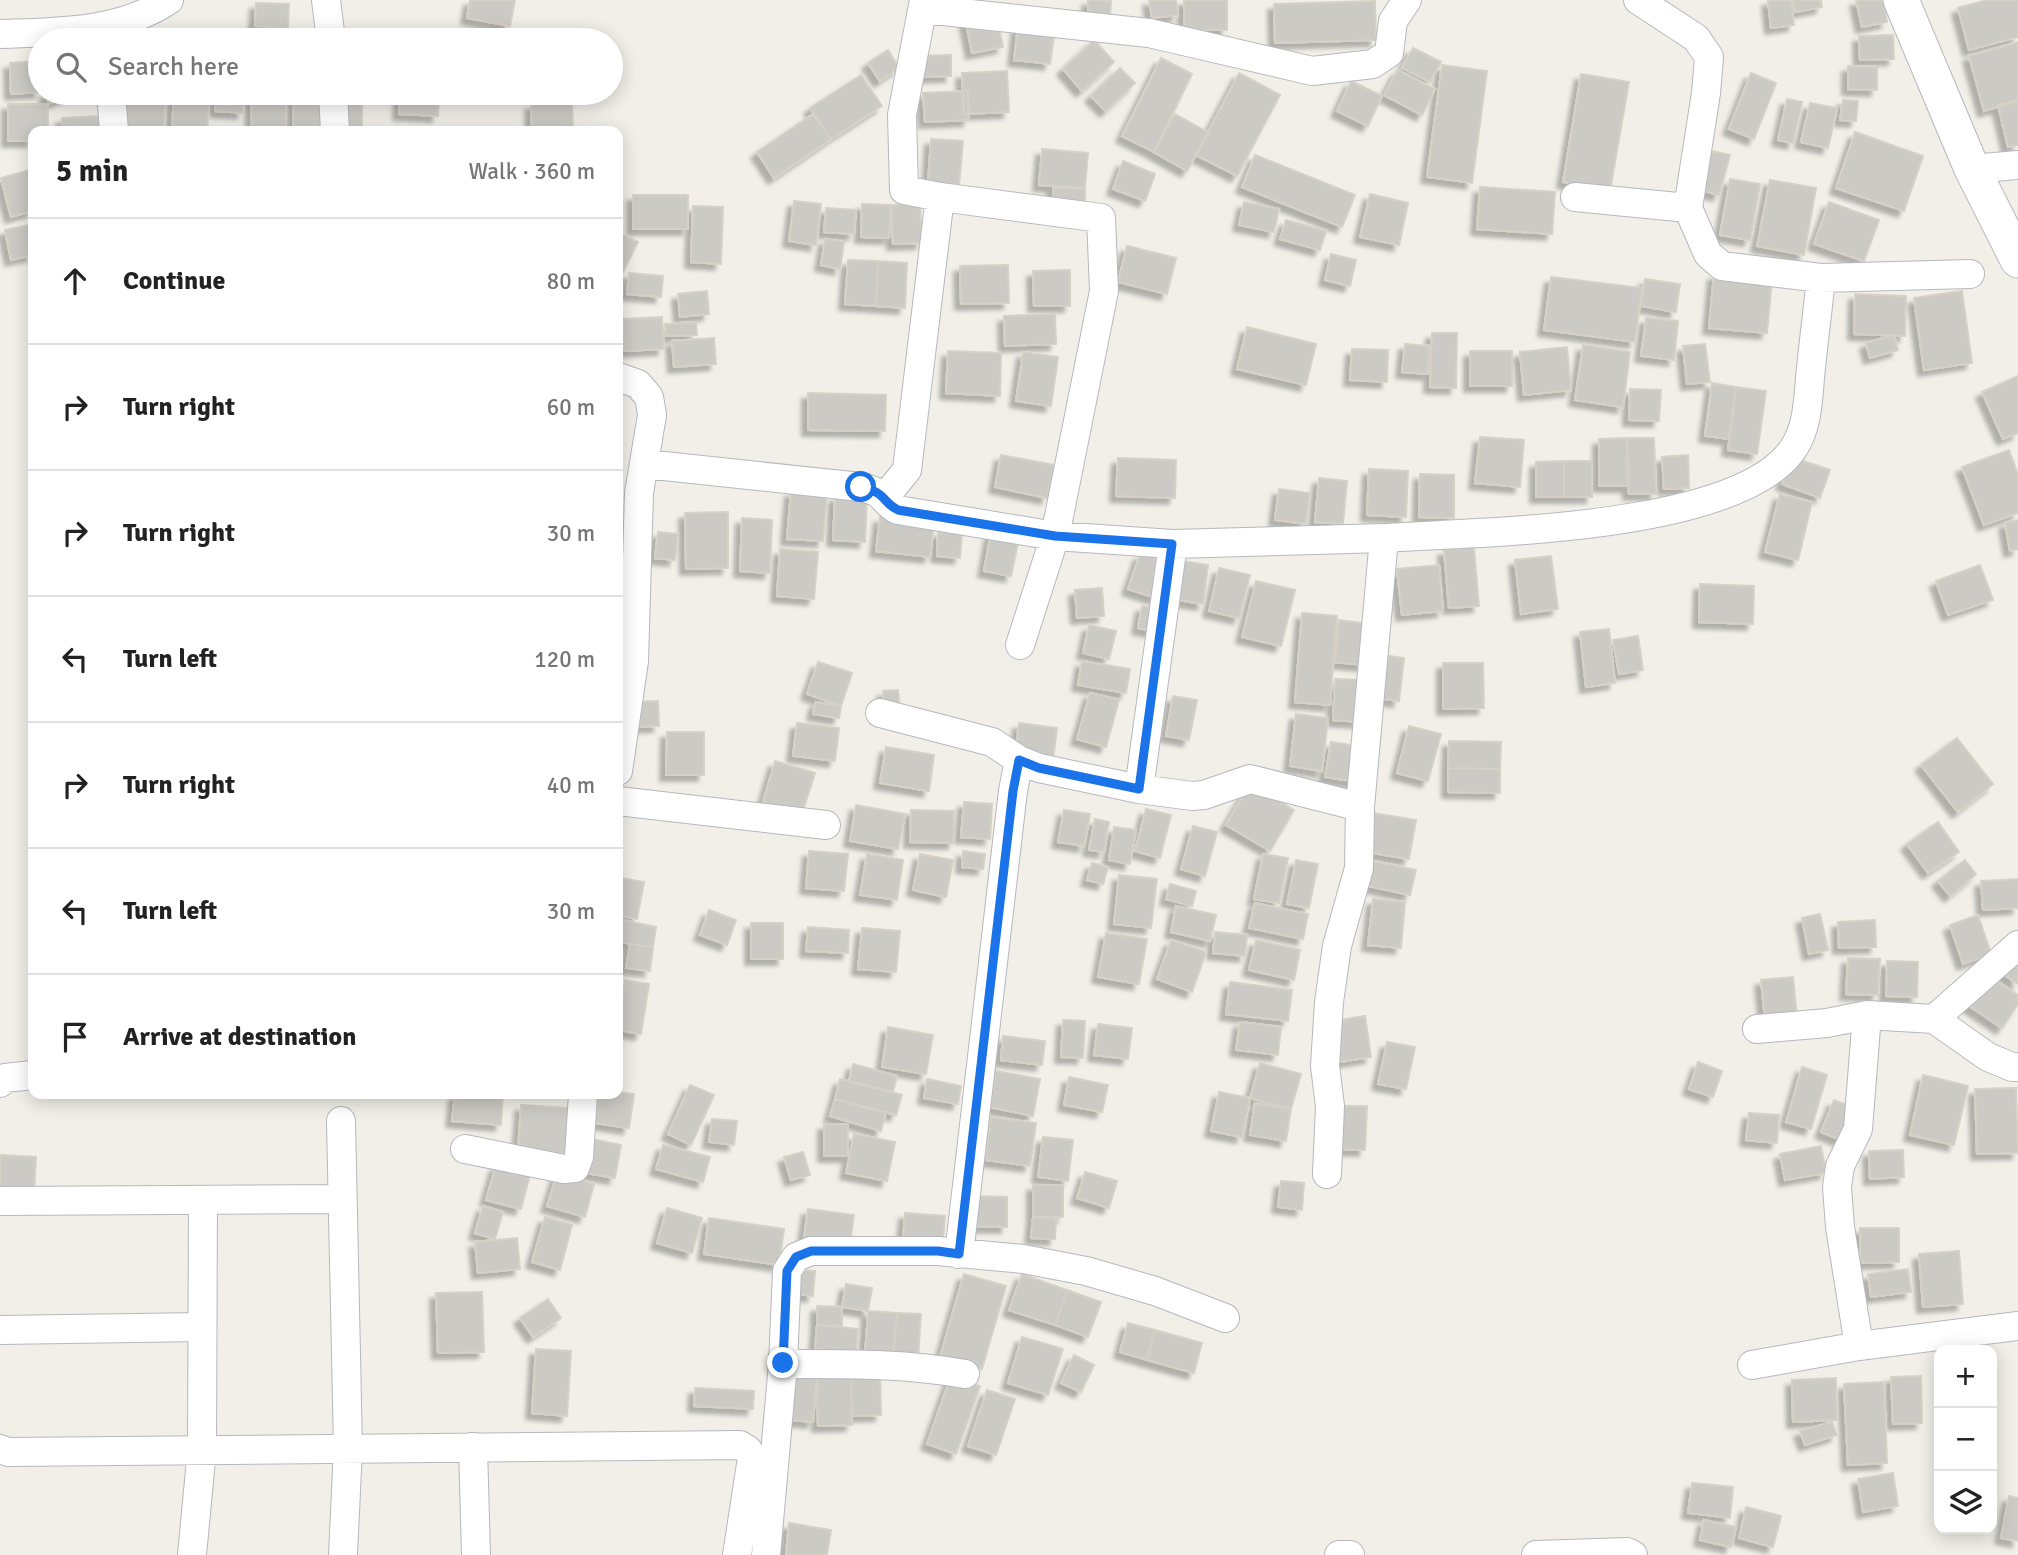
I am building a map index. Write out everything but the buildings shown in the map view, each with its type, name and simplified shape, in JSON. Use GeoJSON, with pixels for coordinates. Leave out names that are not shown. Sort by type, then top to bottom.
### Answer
{"type":"FeatureCollection","features":[{"type":"Feature","properties":{"kind":"street"},"geometry":{"type":"LineString","coordinates":[[118,28],[169,0]]}},
{"type":"Feature","properties":{"kind":"street"},"geometry":{"type":"LineString","coordinates":[[327,0],[330,28]]}},
{"type":"Feature","properties":{"kind":"street"},"geometry":{"type":"LineString","coordinates":[[1020,645],[1055,536],[1104,291],[1101,218],[904,190],[902,115],[924,4],[1149,33],[1312,71],[1373,64],[1390,53],[1393,21],[1407,0]]}},
{"type":"Feature","properties":{"kind":"street"},"geometry":{"type":"LineString","coordinates":[[1638,0],[1696,38],[1709,58],[1688,208],[1709,254],[1722,266],[1821,278],[1970,274]]}},
{"type":"Feature","properties":{"kind":"street"},"geometry":{"type":"LineString","coordinates":[[1900,0],[1972,169],[2018,260]]}},
{"type":"Feature","properties":{"kind":"street"},"geometry":{"type":"LineString","coordinates":[[0,34],[28,33]]}},
{"type":"Feature","properties":{"kind":"street"},"geometry":{"type":"LineString","coordinates":[[112,105],[114,126]]}},
{"type":"Feature","properties":{"kind":"street"},"geometry":{"type":"LineString","coordinates":[[334,105],[335,126]]}},
{"type":"Feature","properties":{"kind":"street"},"geometry":{"type":"LineString","coordinates":[[1972,169],[2018,165]]}},
{"type":"Feature","properties":{"kind":"street"},"geometry":{"type":"LineString","coordinates":[[885,497],[907,470],[940,197]]}},
{"type":"Feature","properties":{"kind":"street"},"geometry":{"type":"LineString","coordinates":[[1575,197],[1688,208]]}},
{"type":"Feature","properties":{"kind":"street"},"geometry":{"type":"LineString","coordinates":[[645,464],[861,487],[875,490],[898,510],[1055,536],[1172,544],[1384,538],[1619,521],[1667,512],[1732,491],[1769,473],[1796,445],[1805,422],[1821,278]]}},
{"type":"Feature","properties":{"kind":"street"},"geometry":{"type":"LineString","coordinates":[[623,379],[638,384],[649,397],[652,415],[639,493],[623,703]]}},
{"type":"Feature","properties":{"kind":"street"},"geometry":{"type":"LineString","coordinates":[[1327,1174],[1330,1106],[1325,1066],[1329,1002],[1337,946],[1359,868],[1360,807],[1384,538]]}},
{"type":"Feature","properties":{"kind":"street"},"geometry":{"type":"LineString","coordinates":[[1139,789],[1172,544]]}},
{"type":"Feature","properties":{"kind":"street"},"geometry":{"type":"LineString","coordinates":[[880,713],[992,742],[1019,760],[1039,768],[1139,789],[1204,795],[1250,779],[1360,807]]}},
{"type":"Feature","properties":{"kind":"street"},"geometry":{"type":"LineString","coordinates":[[959,1254],[1013,791],[1019,760]]}},
{"type":"Feature","properties":{"kind":"street"},"geometry":{"type":"LineString","coordinates":[[623,803],[826,825]]}},
{"type":"Feature","properties":{"kind":"street"},"geometry":{"type":"LineString","coordinates":[[1934,1019],[2018,945]]}},
{"type":"Feature","properties":{"kind":"street"},"geometry":{"type":"LineString","coordinates":[[1859,1346],[1840,1227],[1837,1186],[1840,1166],[1858,1129],[1867,1015]]}},
{"type":"Feature","properties":{"kind":"street"},"geometry":{"type":"LineString","coordinates":[[1757,1029],[1827,1023],[1867,1015],[1934,1019],[1988,1057],[2018,1067]]}},
{"type":"Feature","properties":{"kind":"street"},"geometry":{"type":"LineString","coordinates":[[0,1083],[5,1079],[28,1075]]}},
{"type":"Feature","properties":{"kind":"street"},"geometry":{"type":"LineString","coordinates":[[465,1149],[564,1169],[575,1168],[579,1157],[583,1099]]}},
{"type":"Feature","properties":{"kind":"street"},"geometry":{"type":"LineString","coordinates":[[341,1121],[348,1448],[344,1555]]}},
{"type":"Feature","properties":{"kind":"street"},"geometry":{"type":"LineString","coordinates":[[0,1200],[341,1199]]}},
{"type":"Feature","properties":{"kind":"street"},"geometry":{"type":"LineString","coordinates":[[192,1555],[202,1449],[203,1201]]}},
{"type":"Feature","properties":{"kind":"street"},"geometry":{"type":"LineString","coordinates":[[766,1555],[783,1363],[787,1271],[796,1257],[811,1251],[938,1251],[1023,1259],[1086,1271],[1155,1291],[1225,1318]]}},
{"type":"Feature","properties":{"kind":"street"},"geometry":{"type":"LineString","coordinates":[[1752,1365],[1859,1346],[2018,1326]]}},
{"type":"Feature","properties":{"kind":"street"},"geometry":{"type":"LineString","coordinates":[[0,1330],[202,1327]]}},
{"type":"Feature","properties":{"kind":"street"},"geometry":{"type":"LineString","coordinates":[[783,1363],[893,1365],[965,1374]]}},
{"type":"Feature","properties":{"kind":"street"},"geometry":{"type":"LineString","coordinates":[[0,1450],[740,1446],[748,1450],[752,1458],[737,1555]]}},
{"type":"Feature","properties":{"kind":"street"},"geometry":{"type":"LineString","coordinates":[[473,1447],[476,1555]]}},
{"type":"Feature","properties":{"kind":"street"},"geometry":{"type":"LineString","coordinates":[[1536,1555],[1627,1552],[1633,1555]]}},
{"type":"Feature","properties":{"kind":"street"},"geometry":{"type":"LineString","coordinates":[[1342,1555],[1350,1555]]}},
{"type":"Feature","properties":{"kind":"route"},"geometry":{"type":"LineString","coordinates":[[783,1363],[787,1271],[796,1257],[811,1251],[938,1251],[959,1254],[1013,791],[1019,760],[1039,768],[1139,789],[1172,544],[1055,536],[898,510],[893,509],[880,493],[861,487]]}}]}
